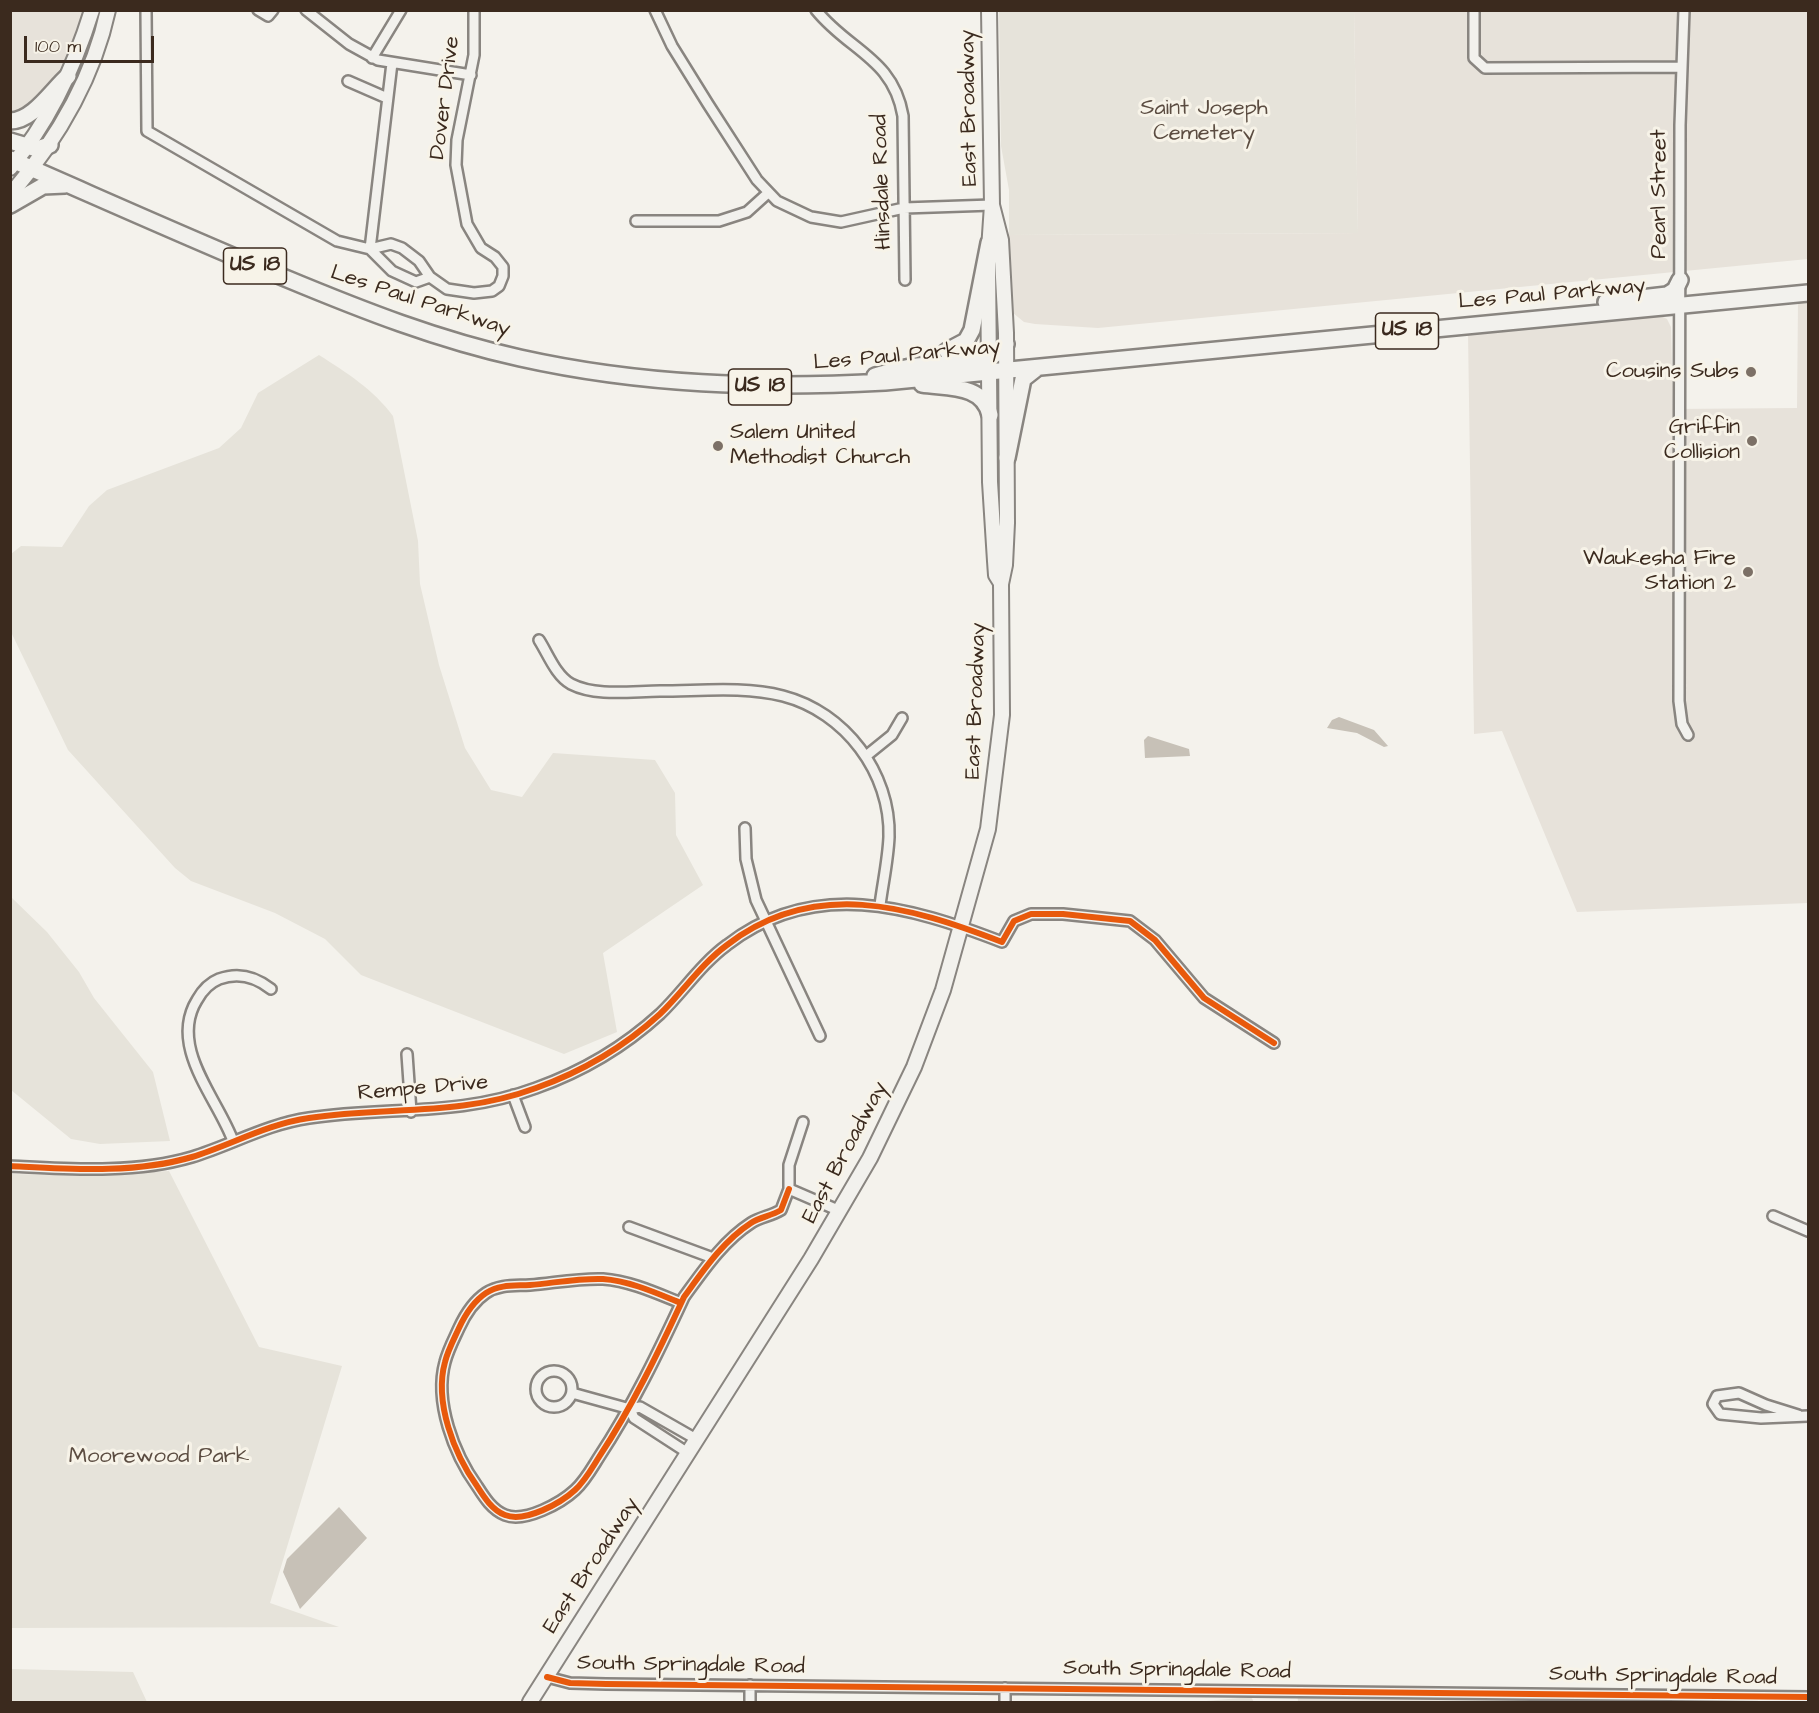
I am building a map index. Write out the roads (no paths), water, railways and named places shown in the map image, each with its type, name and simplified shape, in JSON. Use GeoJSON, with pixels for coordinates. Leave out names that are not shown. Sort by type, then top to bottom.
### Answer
{"type":"FeatureCollection","features":[{"type":"Feature","properties":{"kind":"main road"},"geometry":{"type":"LineString","coordinates":[[12,163],[31,143],[68,76],[92,10]]}},
{"type":"Feature","properties":{"kind":"main road"},"geometry":{"type":"LineString","coordinates":[[10,195],[41,157],[88,73],[102,36],[108,10]]}},
{"type":"Feature","properties":{"kind":"main road","name":"East Broadway"},"geometry":{"type":"LineString","coordinates":[[989,10],[992,205],[989,243],[992,529],[996,575],[1001,584]]}},
{"type":"Feature","properties":{"kind":"main road"},"geometry":{"type":"LineString","coordinates":[[10,121],[30,114],[68,76]]}},
{"type":"Feature","properties":{"kind":"main road"},"geometry":{"type":"LineString","coordinates":[[10,141],[31,143],[41,157]]}},
{"type":"Feature","properties":{"kind":"main road","name":"Les Paul Parkway"},"geometry":{"type":"LineString","coordinates":[[12,163],[41,157],[69,185],[358,308],[445,338],[517,358],[593,372],[676,382],[774,387],[898,381],[990,358],[1006,370],[1809,293]]}},
{"type":"Feature","properties":{"kind":"main road"},"geometry":{"type":"LineString","coordinates":[[10,205],[43,186],[69,185]]}},
{"type":"Feature","properties":{"kind":"main road","name":"East Broadway"},"geometry":{"type":"LineString","coordinates":[[530,1702],[840,1211],[886,1127],[914,1067],[942,995],[986,840],[997,771],[1002,702],[1001,584],[1005,565],[1007,523],[1006,344],[1001,240],[992,205]]}},
{"type":"Feature","properties":{"kind":"main road"},"geometry":{"type":"LineString","coordinates":[[947,351],[966,340],[972,330],[989,243]]}},
{"type":"Feature","properties":{"kind":"main road"},"geometry":{"type":"LineString","coordinates":[[1521,320],[1579,304],[1667,295],[1675,290],[1680,280]]}},
{"type":"Feature","properties":{"kind":"main road"},"geometry":{"type":"LineString","coordinates":[[849,384],[896,370],[990,358],[1002,351],[1006,344]]}},
{"type":"Feature","properties":{"kind":"main road"},"geometry":{"type":"LineString","coordinates":[[1007,458],[1023,379],[1031,371],[1042,367]]}},
{"type":"Feature","properties":{"kind":"main road"},"geometry":{"type":"LineString","coordinates":[[898,381],[974,392],[987,404],[990,415]]}},
{"type":"Feature","properties":{"kind":"street"},"geometry":{"type":"LineString","coordinates":[[146,10],[147,131],[337,241],[370,249],[391,244],[402,248],[419,261],[429,277],[416,282],[392,271],[370,249]]}},
{"type":"Feature","properties":{"kind":"street"},"geometry":{"type":"LineString","coordinates":[[258,10],[268,16],[273,10]]}},
{"type":"Feature","properties":{"kind":"street"},"geometry":{"type":"LineString","coordinates":[[372,58],[401,10]]}},
{"type":"Feature","properties":{"kind":"street","name":"Dover Drive"},"geometry":{"type":"LineString","coordinates":[[429,277],[447,289],[474,293],[492,291],[499,286],[503,276],[503,267],[495,257],[482,248],[467,224],[456,165],[457,140],[471,75],[474,10]]}},
{"type":"Feature","properties":{"kind":"street"},"geometry":{"type":"LineString","coordinates":[[655,10],[672,46],[768,194],[793,210],[827,221],[853,221],[904,208],[992,205]]}},
{"type":"Feature","properties":{"kind":"street","name":"Hinsdale Road"},"geometry":{"type":"LineString","coordinates":[[816,10],[883,68],[896,91],[903,116],[905,280]]}},
{"type":"Feature","properties":{"kind":"street"},"geometry":{"type":"LineString","coordinates":[[1474,10],[1474,58],[1480,66],[1504,68],[1682,67]]}},
{"type":"Feature","properties":{"kind":"street","name":"Pearl Street"},"geometry":{"type":"LineString","coordinates":[[1684,10],[1679,306],[1679,712],[1689,735]]}},
{"type":"Feature","properties":{"kind":"street"},"geometry":{"type":"LineString","coordinates":[[308,11],[349,44],[372,58],[471,75]]}},
{"type":"Feature","properties":{"kind":"street"},"geometry":{"type":"LineString","coordinates":[[370,249],[392,63]]}},
{"type":"Feature","properties":{"kind":"street"},"geometry":{"type":"LineString","coordinates":[[348,81],[387,98]]}},
{"type":"Feature","properties":{"kind":"street"},"geometry":{"type":"LineString","coordinates":[[636,221],[719,221],[747,212],[768,194]]}},
{"type":"Feature","properties":{"kind":"street"},"geometry":{"type":"LineString","coordinates":[[539,640],[564,679],[581,688],[608,691],[748,691],[783,696],[806,704],[829,717],[845,731],[866,756],[881,786],[888,820],[887,854],[880,905]]}},
{"type":"Feature","properties":{"kind":"street"},"geometry":{"type":"LineString","coordinates":[[866,756],[892,735],[902,718]]}},
{"type":"Feature","properties":{"kind":"street"},"geometry":{"type":"LineString","coordinates":[[745,828],[750,880],[766,922],[820,1036]]}},
{"type":"Feature","properties":{"kind":"street","name":"Rempe Drive"},"geometry":{"type":"LineString","coordinates":[[10,1166],[154,1166],[194,1156],[271,1126],[310,1117],[411,1112],[479,1105],[513,1095],[578,1070],[639,1033],[727,945],[766,922],[820,906],[880,905],[962,926],[1002,942],[1014,921],[1031,914],[1063,914],[1130,921],[1155,940],[1204,998],[1274,1043]]}},
{"type":"Feature","properties":{"kind":"street"},"geometry":{"type":"LineString","coordinates":[[233,1141],[218,1106],[199,1078],[193,1060],[190,1038],[191,1013],[203,991],[213,982],[224,977],[252,977],[271,988]]}},
{"type":"Feature","properties":{"kind":"street"},"geometry":{"type":"LineString","coordinates":[[407,1054],[411,1112]]}},
{"type":"Feature","properties":{"kind":"street"},"geometry":{"type":"LineString","coordinates":[[513,1095],[525,1127]]}},
{"type":"Feature","properties":{"kind":"street"},"geometry":{"type":"LineString","coordinates":[[803,1122],[789,1165],[789,1189],[840,1211]]}},
{"type":"Feature","properties":{"kind":"street","name":"East Broadway"},"geometry":{"type":"LineString","coordinates":[[681,1303],[640,1288],[602,1279],[503,1286],[487,1292],[474,1304],[462,1322],[445,1361],[445,1409],[455,1449],[486,1500],[495,1509],[508,1516],[535,1512],[578,1488],[630,1409],[681,1303],[713,1258],[750,1223],[781,1210],[789,1189]]}},
{"type":"Feature","properties":{"kind":"street"},"geometry":{"type":"LineString","coordinates":[[1773,1216],[1809,1231]]}},
{"type":"Feature","properties":{"kind":"street"},"geometry":{"type":"LineString","coordinates":[[629,1227],[713,1258]]}},
{"type":"Feature","properties":{"kind":"street"},"geometry":{"type":"LineString","coordinates":[[560,1371],[570,1380],[572,1393],[567,1402],[560,1406],[547,1405],[538,1398],[537,1383],[544,1373],[560,1371]]}},
{"type":"Feature","properties":{"kind":"street"},"geometry":{"type":"LineString","coordinates":[[572,1393],[630,1409],[640,1407],[696,1439]]}},
{"type":"Feature","properties":{"kind":"street"},"geometry":{"type":"LineString","coordinates":[[1798,1415],[1766,1405],[1739,1393],[1717,1396],[1713,1404],[1719,1414],[1741,1417],[1809,1416]]}},
{"type":"Feature","properties":{"kind":"street"},"geometry":{"type":"LineString","coordinates":[[630,1409],[634,1418],[688,1453]]}},
{"type":"Feature","properties":{"kind":"street","name":"South Springdale Road"},"geometry":{"type":"LineString","coordinates":[[547,1677],[570,1683],[1809,1697]]}},
{"type":"Feature","properties":{"kind":"street"},"geometry":{"type":"LineString","coordinates":[[750,1685],[750,1702]]}},
{"type":"Feature","properties":{"kind":"street"},"geometry":{"type":"LineString","coordinates":[[1005,1688],[1005,1702]]}},
{"type":"Feature","properties":{"kind":"place","name":"Cousins Subs"},"geometry":{"type":"Point","coordinates":[1751,372]}},
{"type":"Feature","properties":{"kind":"place","name":"Griffin Collision"},"geometry":{"type":"Point","coordinates":[1752,441]}},
{"type":"Feature","properties":{"kind":"place","name":"Salem United Methodist Church"},"geometry":{"type":"Point","coordinates":[718,446]}},
{"type":"Feature","properties":{"kind":"place","name":"Waukesha Fire Station 2"},"geometry":{"type":"Point","coordinates":[1748,572]}},
{"type":"Feature","properties":{"kind":"park label","name":"Saint Joseph Cemetery"},"geometry":{"type":"Point","coordinates":[1204,122]}},
{"type":"Feature","properties":{"kind":"park label","name":"Moorewood Park"},"geometry":{"type":"Point","coordinates":[159,1457]}}]}
